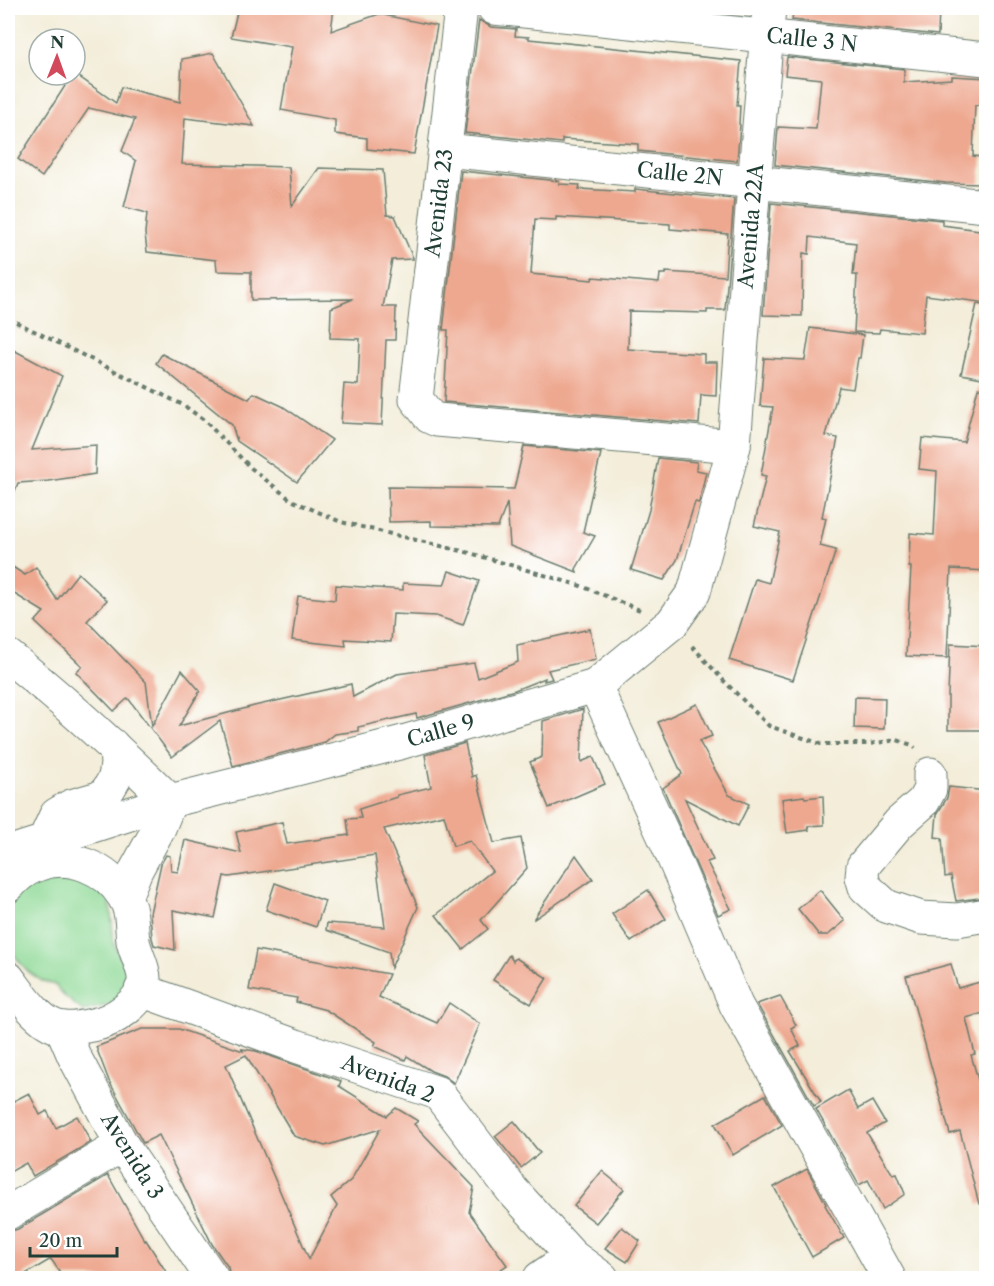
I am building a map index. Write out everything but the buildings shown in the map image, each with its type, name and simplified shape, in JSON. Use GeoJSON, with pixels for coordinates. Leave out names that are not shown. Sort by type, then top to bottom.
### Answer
{"type":"FeatureCollection","features":[{"type":"Feature","properties":{"kind":"street","name":"Avenida 23"},"geometry":{"type":"LineString","coordinates":[[461,8],[416,399],[430,417],[437,420],[734,446]]}},
{"type":"Feature","properties":{"kind":"street","name":"Calle 3 N"},"geometry":{"type":"LineString","coordinates":[[494,8],[768,21],[987,58]]}},
{"type":"Feature","properties":{"kind":"street","name":"Avenida 22A"},"geometry":{"type":"LineString","coordinates":[[734,446],[768,21]]}},
{"type":"Feature","properties":{"kind":"street","name":"Calle 2N"},"geometry":{"type":"LineString","coordinates":[[445,150],[987,206]]}},
{"type":"Feature","properties":{"kind":"street","name":"Calle 9"},"geometry":{"type":"LineString","coordinates":[[23,862],[170,801],[403,742],[595,686],[672,623],[694,592],[734,446]]}},
{"type":"Feature","properties":{"kind":"street"},"geometry":{"type":"LineString","coordinates":[[8,656],[45,685],[170,801],[125,897]]}},
{"type":"Feature","properties":{"kind":"street"},"geometry":{"type":"LineString","coordinates":[[595,686],[669,845],[736,1005],[889,1278]]}},
{"type":"Feature","properties":{"kind":"street"},"geometry":{"type":"LineString","coordinates":[[23,862],[56,815],[71,806],[102,797],[108,790],[115,778],[117,764],[116,750],[112,745]]}},
{"type":"Feature","properties":{"kind":"street"},"geometry":{"type":"LineString","coordinates":[[930,774],[930,789],[923,802],[898,823],[863,866],[862,877],[865,887],[886,906],[921,918],[957,920],[987,915]]}},
{"type":"Feature","properties":{"kind":"street"},"geometry":{"type":"LineString","coordinates":[[8,978],[28,1005],[44,1020],[62,1029],[96,1025],[115,1016],[139,998],[144,980],[133,942],[132,917],[125,897],[108,876],[87,865],[80,854],[61,841],[23,862]]}},
{"type":"Feature","properties":{"kind":"street","name":"Avenida 2"},"geometry":{"type":"LineString","coordinates":[[141,990],[296,1046],[438,1093],[512,1190],[572,1256],[602,1278]]}},
{"type":"Feature","properties":{"kind":"street","name":"Avenida 3"},"geometry":{"type":"LineString","coordinates":[[62,1029],[122,1145],[212,1278]]}},
{"type":"Feature","properties":{"kind":"street"},"geometry":{"type":"LineString","coordinates":[[8,1213],[122,1145]]}},
{"type":"Feature","properties":{"kind":"street"},"geometry":{"type":"LineString","coordinates":[[540,1278],[572,1256]]}},
{"type":"Feature","properties":{"kind":"path"},"geometry":{"type":"LineString","coordinates":[[8,318],[183,405],[204,420],[251,468],[291,500],[341,522],[470,553],[581,585],[672,623],[724,681],[769,726],[821,744],[869,744],[897,740],[912,745],[923,756],[930,774]]}},
{"type":"Feature","properties":{"kind":"green space"},"geometry":{"type":"Polygon","coordinates":[[[69,871],[109,894],[114,944],[130,977],[129,1000],[83,1011],[63,995],[55,985],[42,981],[26,970],[11,951],[8,916],[11,901],[18,889],[69,871]]]}}]}
